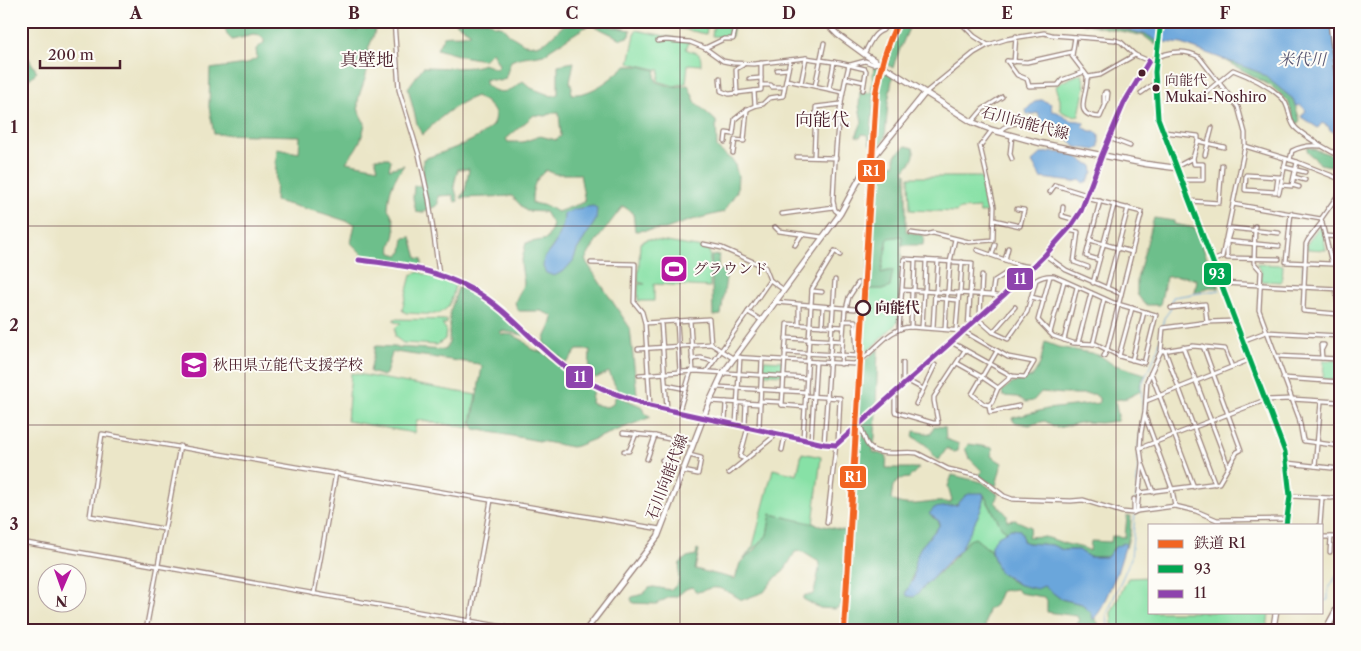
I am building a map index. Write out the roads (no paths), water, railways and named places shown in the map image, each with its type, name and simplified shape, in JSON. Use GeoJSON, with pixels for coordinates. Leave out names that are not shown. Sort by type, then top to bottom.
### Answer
{"type":"FeatureCollection","features":[{"type":"Feature","properties":{"kind":"highway"},"geometry":{"type":"LineString","coordinates":[[1331,21],[1340,95]]}},
{"type":"Feature","properties":{"kind":"highway"},"geometry":{"type":"LineString","coordinates":[[1326,630],[1340,604]]}},
{"type":"Feature","properties":{"kind":"main road"},"geometry":{"type":"LineString","coordinates":[[824,21],[838,35],[864,54],[925,93]]}},
{"type":"Feature","properties":{"kind":"main road"},"geometry":{"type":"LineString","coordinates":[[1161,21],[1155,83],[1158,118],[1277,429],[1287,463],[1290,496],[1286,524]]}},
{"type":"Feature","properties":{"kind":"main road","name":"石川向能代線"},"geometry":{"type":"LineString","coordinates":[[586,630],[658,536],[692,444],[723,373],[738,357],[761,320],[840,214],[866,166],[925,93],[972,122],[1012,136],[1152,165],[1176,168]]}},
{"type":"Feature","properties":{"kind":"main road"},"geometry":{"type":"LineString","coordinates":[[1273,630],[1276,614]]}},
{"type":"Feature","properties":{"kind":"street"},"geometry":{"type":"LineString","coordinates":[[394,21],[399,90],[420,155],[429,200],[439,274]]}},
{"type":"Feature","properties":{"kind":"street"},"geometry":{"type":"LineString","coordinates":[[705,48],[724,39],[733,39],[737,21]]}},
{"type":"Feature","properties":{"kind":"street"},"geometry":{"type":"LineString","coordinates":[[864,54],[873,36],[878,31],[883,30],[888,21]]}},
{"type":"Feature","properties":{"kind":"street"},"geometry":{"type":"LineString","coordinates":[[960,21],[974,36],[988,45]]}},
{"type":"Feature","properties":{"kind":"street"},"geometry":{"type":"LineString","coordinates":[[925,93],[974,53],[988,45],[1016,36],[1038,33],[1121,42],[1135,54],[1148,61]]}},
{"type":"Feature","properties":{"kind":"street"},"geometry":{"type":"LineString","coordinates":[[1014,62],[1016,36]]}},
{"type":"Feature","properties":{"kind":"street"},"geometry":{"type":"LineString","coordinates":[[1075,37],[1072,56],[1087,76],[1091,78],[1100,75],[1135,54]]}},
{"type":"Feature","properties":{"kind":"street"},"geometry":{"type":"LineString","coordinates":[[658,41],[690,42],[705,48],[723,60],[743,65],[806,58],[849,65],[865,69],[863,90]]}},
{"type":"Feature","properties":{"kind":"street"},"geometry":{"type":"LineString","coordinates":[[815,86],[824,43]]}},
{"type":"Feature","properties":{"kind":"street"},"geometry":{"type":"LineString","coordinates":[[1072,52],[1027,62],[1008,61],[1017,74],[1026,79],[1029,86],[1058,86],[1062,80],[1084,72]]}},
{"type":"Feature","properties":{"kind":"street"},"geometry":{"type":"LineString","coordinates":[[359,260],[403,265],[439,274],[474,291],[496,306],[573,374],[650,406],[704,416],[803,440],[824,444],[837,444],[968,328],[1045,255],[1076,220],[1124,103],[1148,61],[1179,52],[1196,55],[1203,60],[1234,101],[1241,114],[1245,132],[1245,146],[1222,257],[1212,262]]}},
{"type":"Feature","properties":{"kind":"street"},"geometry":{"type":"LineString","coordinates":[[801,83],[806,58]]}},
{"type":"Feature","properties":{"kind":"street"},"geometry":{"type":"LineString","coordinates":[[724,142],[726,133],[733,134],[735,119],[747,109],[763,104],[769,98],[783,96],[790,60]]}},
{"type":"Feature","properties":{"kind":"street"},"geometry":{"type":"LineString","coordinates":[[849,65],[865,61],[873,64],[878,63]]}},
{"type":"Feature","properties":{"kind":"street"},"geometry":{"type":"LineString","coordinates":[[829,89],[834,62]]}},
{"type":"Feature","properties":{"kind":"street"},"geometry":{"type":"LineString","coordinates":[[720,78],[721,91],[729,94],[761,90],[761,63]]}},
{"type":"Feature","properties":{"kind":"street"},"geometry":{"type":"LineString","coordinates":[[737,94],[736,69],[743,65]]}},
{"type":"Feature","properties":{"kind":"street"},"geometry":{"type":"LineString","coordinates":[[840,214],[834,207],[836,158],[842,92],[849,65]]}},
{"type":"Feature","properties":{"kind":"street"},"geometry":{"type":"LineString","coordinates":[[778,70],[788,69]]}},
{"type":"Feature","properties":{"kind":"street"},"geometry":{"type":"LineString","coordinates":[[1199,98],[1233,70],[1270,89],[1282,97],[1287,104],[1292,124],[1296,128],[1321,146],[1339,155],[1340,180],[1297,162],[1245,146]]}},
{"type":"Feature","properties":{"kind":"street"},"geometry":{"type":"LineString","coordinates":[[1087,76],[1084,111],[1089,116],[1100,117],[1106,94]]}},
{"type":"Feature","properties":{"kind":"street"},"geometry":{"type":"LineString","coordinates":[[749,80],[760,78]]}},
{"type":"Feature","properties":{"kind":"street"},"geometry":{"type":"LineString","coordinates":[[846,78],[864,82]]}},
{"type":"Feature","properties":{"kind":"street"},"geometry":{"type":"LineString","coordinates":[[786,80],[842,92]]}},
{"type":"Feature","properties":{"kind":"street"},"geometry":{"type":"LineString","coordinates":[[1141,93],[1155,83]]}},
{"type":"Feature","properties":{"kind":"street"},"geometry":{"type":"LineString","coordinates":[[761,85],[772,85],[772,87],[784,86]]}},
{"type":"Feature","properties":{"kind":"street"},"geometry":{"type":"LineString","coordinates":[[754,91],[755,105]]}},
{"type":"Feature","properties":{"kind":"street"},"geometry":{"type":"LineString","coordinates":[[972,122],[983,109],[1002,96]]}},
{"type":"Feature","properties":{"kind":"street"},"geometry":{"type":"LineString","coordinates":[[814,156],[816,106],[841,104]]}},
{"type":"Feature","properties":{"kind":"street"},"geometry":{"type":"LineString","coordinates":[[733,153],[735,140],[744,141],[747,109]]}},
{"type":"Feature","properties":{"kind":"street"},"geometry":{"type":"LineString","coordinates":[[999,132],[1002,128],[1018,122],[1024,123]]}},
{"type":"Feature","properties":{"kind":"street"},"geometry":{"type":"LineString","coordinates":[[1206,155],[1212,128]]}},
{"type":"Feature","properties":{"kind":"street"},"geometry":{"type":"LineString","coordinates":[[911,233],[933,234],[969,242],[993,240],[993,198],[980,146],[992,130]]}},
{"type":"Feature","properties":{"kind":"street"},"geometry":{"type":"LineString","coordinates":[[1163,132],[1198,136],[1193,158],[1194,164],[1204,164],[1203,180],[1181,180]]}},
{"type":"Feature","properties":{"kind":"street"},"geometry":{"type":"LineString","coordinates":[[1012,136],[1010,154],[1012,159]]}},
{"type":"Feature","properties":{"kind":"street"},"geometry":{"type":"LineString","coordinates":[[1109,138],[1130,146]]}},
{"type":"Feature","properties":{"kind":"street"},"geometry":{"type":"LineString","coordinates":[[1198,141],[1224,147]]}},
{"type":"Feature","properties":{"kind":"street"},"geometry":{"type":"LineString","coordinates":[[1279,177],[1246,175],[1245,190],[1276,192],[1279,177],[1292,151],[1310,145],[1321,146]]}},
{"type":"Feature","properties":{"kind":"street"},"geometry":{"type":"LineString","coordinates":[[797,157],[836,158]]}},
{"type":"Feature","properties":{"kind":"street"},"geometry":{"type":"LineString","coordinates":[[1176,168],[1193,158]]}},
{"type":"Feature","properties":{"kind":"street"},"geometry":{"type":"LineString","coordinates":[[1292,185],[1297,162]]}},
{"type":"Feature","properties":{"kind":"street"},"geometry":{"type":"LineString","coordinates":[[1190,201],[1219,203],[1222,166]]}},
{"type":"Feature","properties":{"kind":"street"},"geometry":{"type":"LineString","coordinates":[[1284,166],[1305,172]]}},
{"type":"Feature","properties":{"kind":"street"},"geometry":{"type":"LineString","coordinates":[[1279,177],[1279,193]]}},
{"type":"Feature","properties":{"kind":"street"},"geometry":{"type":"LineString","coordinates":[[1294,177],[1305,180]]}},
{"type":"Feature","properties":{"kind":"street"},"geometry":{"type":"LineString","coordinates":[[1050,192],[1055,184],[1087,197],[1142,212],[1104,356]]}},
{"type":"Feature","properties":{"kind":"street"},"geometry":{"type":"LineString","coordinates":[[1280,185],[1299,187]]}},
{"type":"Feature","properties":{"kind":"street"},"geometry":{"type":"LineString","coordinates":[[1338,314],[1302,312],[1306,244],[1340,192]]}},
{"type":"Feature","properties":{"kind":"street"},"geometry":{"type":"LineString","coordinates":[[1099,260],[1086,256],[1100,201]]}},
{"type":"Feature","properties":{"kind":"street"},"geometry":{"type":"LineString","coordinates":[[1233,204],[1291,213],[1321,220]]}},
{"type":"Feature","properties":{"kind":"street"},"geometry":{"type":"LineString","coordinates":[[1093,283],[1114,205]]}},
{"type":"Feature","properties":{"kind":"street"},"geometry":{"type":"LineString","coordinates":[[782,214],[834,207]]}},
{"type":"Feature","properties":{"kind":"street"},"geometry":{"type":"LineString","coordinates":[[1063,207],[1062,216],[1076,220]]}},
{"type":"Feature","properties":{"kind":"street"},"geometry":{"type":"LineString","coordinates":[[1107,288],[1128,208]]}},
{"type":"Feature","properties":{"kind":"street"},"geometry":{"type":"LineString","coordinates":[[994,220],[1020,226],[1024,210],[1016,209]]}},
{"type":"Feature","properties":{"kind":"street"},"geometry":{"type":"LineString","coordinates":[[1291,213],[1286,262],[1332,264],[1321,220]]}},
{"type":"Feature","properties":{"kind":"street"},"geometry":{"type":"LineString","coordinates":[[776,226],[779,231],[822,237]]}},
{"type":"Feature","properties":{"kind":"street"},"geometry":{"type":"LineString","coordinates":[[1256,226],[1254,263],[1260,271],[1258,310],[1299,418],[1303,440],[1304,442],[1340,446]]}},
{"type":"Feature","properties":{"kind":"street"},"geometry":{"type":"LineString","coordinates":[[1279,233],[1231,228],[1226,241],[1227,258],[1279,259]]}},
{"type":"Feature","properties":{"kind":"street"},"geometry":{"type":"LineString","coordinates":[[1067,230],[1078,232],[1074,262],[1088,268]]}},
{"type":"Feature","properties":{"kind":"street"},"geometry":{"type":"LineString","coordinates":[[795,245],[802,234]]}},
{"type":"Feature","properties":{"kind":"street"},"geometry":{"type":"LineString","coordinates":[[1325,236],[1340,237]]}},
{"type":"Feature","properties":{"kind":"street"},"geometry":{"type":"LineString","coordinates":[[945,329],[950,262],[955,239]]}},
{"type":"Feature","properties":{"kind":"street"},"geometry":{"type":"LineString","coordinates":[[1090,240],[1132,252]]}},
{"type":"Feature","properties":{"kind":"street"},"geometry":{"type":"LineString","coordinates":[[1226,241],[1279,246]]}},
{"type":"Feature","properties":{"kind":"street"},"geometry":{"type":"LineString","coordinates":[[703,244],[722,248],[765,267],[770,280],[784,290]]}},
{"type":"Feature","properties":{"kind":"street"},"geometry":{"type":"LineString","coordinates":[[992,255],[995,245]]}},
{"type":"Feature","properties":{"kind":"street"},"geometry":{"type":"LineString","coordinates":[[1005,260],[1008,248]]}},
{"type":"Feature","properties":{"kind":"street"},"geometry":{"type":"LineString","coordinates":[[977,250],[1019,265],[1032,267]]}},
{"type":"Feature","properties":{"kind":"street"},"geometry":{"type":"LineString","coordinates":[[803,440],[812,291],[814,284],[835,251],[840,255]]}},
{"type":"Feature","properties":{"kind":"street"},"geometry":{"type":"LineString","coordinates":[[1045,255],[1066,270],[1121,294]]}},
{"type":"Feature","properties":{"kind":"street"},"geometry":{"type":"LineString","coordinates":[[899,330],[904,259],[972,263],[968,328]]}},
{"type":"Feature","properties":{"kind":"street"},"geometry":{"type":"LineString","coordinates":[[911,327],[915,260]]}},
{"type":"Feature","properties":{"kind":"street"},"geometry":{"type":"LineString","coordinates":[[922,327],[926,260]]}},
{"type":"Feature","properties":{"kind":"street"},"geometry":{"type":"LineString","coordinates":[[933,328],[938,261]]}},
{"type":"Feature","properties":{"kind":"street"},"geometry":{"type":"LineString","coordinates":[[956,330],[962,262]]}},
{"type":"Feature","properties":{"kind":"street"},"geometry":{"type":"LineString","coordinates":[[591,263],[635,264],[634,302],[642,312],[645,323],[650,406]]}},
{"type":"Feature","properties":{"kind":"street"},"geometry":{"type":"LineString","coordinates":[[992,295],[994,281],[1019,265]]}},
{"type":"Feature","properties":{"kind":"street"},"geometry":{"type":"LineString","coordinates":[[978,317],[982,274]]}},
{"type":"Feature","properties":{"kind":"street"},"geometry":{"type":"LineString","coordinates":[[978,317],[993,332],[1008,339],[1027,312],[1036,280],[1050,276],[1104,300],[1157,316],[1145,362],[1119,356],[1093,344],[1064,340],[1050,333],[1038,320],[1050,276]]}},
{"type":"Feature","properties":{"kind":"street"},"geometry":{"type":"LineString","coordinates":[[706,372],[770,280]]}},
{"type":"Feature","properties":{"kind":"street"},"geometry":{"type":"LineString","coordinates":[[824,444],[835,280]]}},
{"type":"Feature","properties":{"kind":"street"},"geometry":{"type":"LineString","coordinates":[[1050,333],[1064,281]]}},
{"type":"Feature","properties":{"kind":"street"},"geometry":{"type":"LineString","coordinates":[[841,364],[843,327],[848,295],[858,283]]}},
{"type":"Feature","properties":{"kind":"street"},"geometry":{"type":"LineString","coordinates":[[1221,284],[1260,284],[1338,289],[1340,323]]}},
{"type":"Feature","properties":{"kind":"street"},"geometry":{"type":"LineString","coordinates":[[1064,340],[1077,287]]}},
{"type":"Feature","properties":{"kind":"street"},"geometry":{"type":"LineString","coordinates":[[902,290],[981,294],[1001,297]]}},
{"type":"Feature","properties":{"kind":"street"},"geometry":{"type":"LineString","coordinates":[[812,291],[822,292]]}},
{"type":"Feature","properties":{"kind":"street"},"geometry":{"type":"LineString","coordinates":[[1078,343],[1091,293]]}},
{"type":"Feature","properties":{"kind":"street"},"geometry":{"type":"LineString","coordinates":[[1031,297],[1044,300]]}},
{"type":"Feature","properties":{"kind":"street"},"geometry":{"type":"LineString","coordinates":[[935,298],[958,300]]}},
{"type":"Feature","properties":{"kind":"street"},"geometry":{"type":"LineString","coordinates":[[1093,344],[1104,300]]}},
{"type":"Feature","properties":{"kind":"street"},"geometry":{"type":"LineString","coordinates":[[775,302],[855,309]]}},
{"type":"Feature","properties":{"kind":"street"},"geometry":{"type":"LineString","coordinates":[[1171,308],[1205,304],[1207,322]]}},
{"type":"Feature","properties":{"kind":"street"},"geometry":{"type":"LineString","coordinates":[[799,324],[800,305]]}},
{"type":"Feature","properties":{"kind":"street"},"geometry":{"type":"LineString","coordinates":[[822,326],[823,307]]}},
{"type":"Feature","properties":{"kind":"street"},"geometry":{"type":"LineString","coordinates":[[993,332],[1015,307]]}},
{"type":"Feature","properties":{"kind":"street"},"geometry":{"type":"LineString","coordinates":[[1119,356],[1132,308]]}},
{"type":"Feature","properties":{"kind":"street"},"geometry":{"type":"LineString","coordinates":[[748,312],[761,320]]}},
{"type":"Feature","properties":{"kind":"street"},"geometry":{"type":"LineString","coordinates":[[1132,360],[1144,312]]}},
{"type":"Feature","properties":{"kind":"street"},"geometry":{"type":"LineString","coordinates":[[645,323],[710,319],[711,344]]}},
{"type":"Feature","properties":{"kind":"street"},"geometry":{"type":"LineString","coordinates":[[679,411],[692,371],[690,320]]}},
{"type":"Feature","properties":{"kind":"street"},"geometry":{"type":"LineString","coordinates":[[677,321],[680,372]]}},
{"type":"Feature","properties":{"kind":"street"},"geometry":{"type":"LineString","coordinates":[[786,352],[856,356],[855,321],[844,321]]}},
{"type":"Feature","properties":{"kind":"street"},"geometry":{"type":"LineString","coordinates":[[1215,484],[1163,351],[1163,328],[1207,322],[1235,321]]}},
{"type":"Feature","properties":{"kind":"street"},"geometry":{"type":"LineString","coordinates":[[661,322],[667,409]]}},
{"type":"Feature","properties":{"kind":"street"},"geometry":{"type":"LineString","coordinates":[[782,405],[787,324],[843,327]]}},
{"type":"Feature","properties":{"kind":"street"},"geometry":{"type":"LineString","coordinates":[[638,349],[711,344],[732,357],[854,364],[899,330],[922,327],[963,331],[1008,357],[1034,362],[1025,377],[1012,376],[951,342]]}},
{"type":"Feature","properties":{"kind":"street"},"geometry":{"type":"LineString","coordinates":[[1242,341],[1266,332],[1340,336]]}},
{"type":"Feature","properties":{"kind":"street"},"geometry":{"type":"LineString","coordinates":[[786,338],[842,341]]}},
{"type":"Feature","properties":{"kind":"street"},"geometry":{"type":"LineString","coordinates":[[1153,492],[1142,462],[1140,448],[1147,381],[1163,351],[1203,346],[1225,349],[1232,367]]}},
{"type":"Feature","properties":{"kind":"street"},"geometry":{"type":"LineString","coordinates":[[1139,493],[1219,483],[1237,452],[1242,450],[1203,346]]}},
{"type":"Feature","properties":{"kind":"street"},"geometry":{"type":"LineString","coordinates":[[1183,347],[1228,466]]}},
{"type":"Feature","properties":{"kind":"street"},"geometry":{"type":"LineString","coordinates":[[1322,349],[1322,358]]}},
{"type":"Feature","properties":{"kind":"street"},"geometry":{"type":"LineString","coordinates":[[895,393],[895,412],[938,423],[934,397],[965,350]]}},
{"type":"Feature","properties":{"kind":"street"},"geometry":{"type":"LineString","coordinates":[[989,405],[984,404],[972,394],[997,350]]}},
{"type":"Feature","properties":{"kind":"street"},"geometry":{"type":"LineString","coordinates":[[1276,356],[1340,359]]}},
{"type":"Feature","properties":{"kind":"street"},"geometry":{"type":"LineString","coordinates":[[736,424],[739,374],[738,357]]}},
{"type":"Feature","properties":{"kind":"street"},"geometry":{"type":"LineString","coordinates":[[692,359],[701,358],[713,361]]}},
{"type":"Feature","properties":{"kind":"street"},"geometry":{"type":"LineString","coordinates":[[759,429],[762,359]]}},
{"type":"Feature","properties":{"kind":"street"},"geometry":{"type":"LineString","coordinates":[[1146,401],[1249,360]]}},
{"type":"Feature","properties":{"kind":"street"},"geometry":{"type":"LineString","coordinates":[[811,441],[816,362]]}},
{"type":"Feature","properties":{"kind":"street"},"geometry":{"type":"LineString","coordinates":[[902,363],[903,386]]}},
{"type":"Feature","properties":{"kind":"street"},"geometry":{"type":"LineString","coordinates":[[957,363],[998,388]]}},
{"type":"Feature","properties":{"kind":"street"},"geometry":{"type":"LineString","coordinates":[[916,404],[935,365]]}},
{"type":"Feature","properties":{"kind":"street"},"geometry":{"type":"LineString","coordinates":[[639,375],[692,371],[807,378]]}},
{"type":"Feature","properties":{"kind":"street"},"geometry":{"type":"LineString","coordinates":[[1151,372],[1194,487]]}},
{"type":"Feature","properties":{"kind":"street"},"geometry":{"type":"LineString","coordinates":[[1012,376],[998,388],[989,405],[990,412],[1019,406]]}},
{"type":"Feature","properties":{"kind":"street"},"geometry":{"type":"LineString","coordinates":[[1283,378],[1340,382]]}},
{"type":"Feature","properties":{"kind":"street"},"geometry":{"type":"LineString","coordinates":[[908,381],[922,389]]}},
{"type":"Feature","properties":{"kind":"street"},"geometry":{"type":"LineString","coordinates":[[666,385],[686,389]]}},
{"type":"Feature","properties":{"kind":"street"},"geometry":{"type":"LineString","coordinates":[[716,387],[783,391],[827,398],[840,398],[837,444],[827,523]]}},
{"type":"Feature","properties":{"kind":"street"},"geometry":{"type":"LineString","coordinates":[[1140,448],[1265,400],[1291,399],[1340,402]]}},
{"type":"Feature","properties":{"kind":"street"},"geometry":{"type":"LineString","coordinates":[[709,402],[780,402],[782,405],[805,407]]}},
{"type":"Feature","properties":{"kind":"street"},"geometry":{"type":"LineString","coordinates":[[725,422],[726,402]]}},
{"type":"Feature","properties":{"kind":"street"},"geometry":{"type":"LineString","coordinates":[[1315,466],[1321,402]]}},
{"type":"Feature","properties":{"kind":"street"},"geometry":{"type":"LineString","coordinates":[[746,403],[746,426],[740,457],[746,459]]}},
{"type":"Feature","properties":{"kind":"street"},"geometry":{"type":"LineString","coordinates":[[1144,416],[1172,489],[1175,506]]}},
{"type":"Feature","properties":{"kind":"street"},"geometry":{"type":"LineString","coordinates":[[860,425],[867,445],[873,449],[886,453],[917,452],[948,469],[978,476],[1008,497],[1019,500],[1083,500],[1109,508],[1135,511],[1175,506],[1196,511],[1217,520],[1287,519]]}},
{"type":"Feature","properties":{"kind":"street"},"geometry":{"type":"LineString","coordinates":[[623,433],[655,436],[692,444]]}},
{"type":"Feature","properties":{"kind":"street"},"geometry":{"type":"LineString","coordinates":[[729,473],[777,433]]}},
{"type":"Feature","properties":{"kind":"street"},"geometry":{"type":"LineString","coordinates":[[164,529],[90,516],[102,434],[660,529]]}},
{"type":"Feature","properties":{"kind":"street"},"geometry":{"type":"LineString","coordinates":[[624,451],[630,452],[636,434]]}},
{"type":"Feature","properties":{"kind":"street"},"geometry":{"type":"LineString","coordinates":[[782,450],[785,435]]}},
{"type":"Feature","properties":{"kind":"street"},"geometry":{"type":"LineString","coordinates":[[647,459],[655,436]]}},
{"type":"Feature","properties":{"kind":"street"},"geometry":{"type":"LineString","coordinates":[[662,460],[667,458],[674,440]]}},
{"type":"Feature","properties":{"kind":"street"},"geometry":{"type":"LineString","coordinates":[[146,630],[180,446]]}},
{"type":"Feature","properties":{"kind":"street"},"geometry":{"type":"LineString","coordinates":[[682,471],[698,474],[701,458],[689,454]]}},
{"type":"Feature","properties":{"kind":"street"},"geometry":{"type":"LineString","coordinates":[[1135,511],[1142,462]]}},
{"type":"Feature","properties":{"kind":"street"},"geometry":{"type":"LineString","coordinates":[[1287,463],[1340,469]]}},
{"type":"Feature","properties":{"kind":"street"},"geometry":{"type":"LineString","coordinates":[[314,594],[336,473]]}},
{"type":"Feature","properties":{"kind":"street"},"geometry":{"type":"LineString","coordinates":[[1290,496],[1340,497]]}},
{"type":"Feature","properties":{"kind":"street"},"geometry":{"type":"LineString","coordinates":[[1320,524],[1322,498]]}},
{"type":"Feature","properties":{"kind":"street"},"geometry":{"type":"LineString","coordinates":[[1134,499],[1135,511]]}},
{"type":"Feature","properties":{"kind":"street"},"geometry":{"type":"LineString","coordinates":[[468,630],[491,500]]}},
{"type":"Feature","properties":{"kind":"street"},"geometry":{"type":"LineString","coordinates":[[1217,520],[1220,524]]}},
{"type":"Feature","properties":{"kind":"street"},"geometry":{"type":"LineString","coordinates":[[1324,537],[1340,537]]}},
{"type":"Feature","properties":{"kind":"street"},"geometry":{"type":"LineString","coordinates":[[1330,552],[1331,537]]}},
{"type":"Feature","properties":{"kind":"street"},"geometry":{"type":"LineString","coordinates":[[21,542],[520,630]]}},
{"type":"Feature","properties":{"kind":"water","name":"米代川"},"geometry":{"type":"Polygon","coordinates":[[[1093,21],[1340,21],[1340,137],[1322,123],[1318,128],[1301,117],[1306,110],[1300,105],[1296,107],[1293,99],[1261,73],[1182,44],[1157,41],[1147,35],[1093,21]]]}},
{"type":"Feature","properties":{"kind":"water"},"geometry":{"type":"Polygon","coordinates":[[[1039,100],[1051,104],[1052,111],[1070,120],[1082,122],[1084,123],[1083,127],[1090,131],[1095,131],[1099,135],[1099,147],[1096,150],[1075,147],[1066,136],[1041,122],[1038,113],[1028,115],[1026,110],[1039,100]]]}},
{"type":"Feature","properties":{"kind":"water"},"geometry":{"type":"Polygon","coordinates":[[[1074,152],[1084,162],[1092,165],[1093,172],[1088,181],[1083,183],[1080,180],[1073,182],[1041,178],[1032,162],[1042,153],[1070,154],[1074,152]]]}},
{"type":"Feature","properties":{"kind":"water"},"geometry":{"type":"Polygon","coordinates":[[[593,206],[597,208],[596,220],[577,250],[573,261],[564,271],[554,276],[546,273],[543,267],[544,258],[558,238],[564,214],[575,209],[593,206]]]}},
{"type":"Feature","properties":{"kind":"water"},"geometry":{"type":"Polygon","coordinates":[[[971,493],[983,493],[984,496],[981,510],[961,549],[914,597],[907,596],[906,592],[913,580],[915,561],[920,548],[939,526],[939,521],[929,514],[934,508],[957,505],[965,496],[971,493]]]}},
{"type":"Feature","properties":{"kind":"water"},"geometry":{"type":"Polygon","coordinates":[[[1011,529],[1020,530],[1023,541],[1028,543],[1052,545],[1063,550],[1079,550],[1089,557],[1107,557],[1115,547],[1126,544],[1117,573],[1100,611],[1093,620],[1092,614],[1082,604],[1061,599],[1044,586],[1037,589],[1020,585],[999,572],[991,551],[991,545],[998,536],[1011,529]]]}},
{"type":"Feature","properties":{"kind":"waterway"},"geometry":{"type":"LineString","coordinates":[[1321,216],[1332,200]]}},
{"type":"Feature","properties":{"kind":"waterway"},"geometry":{"type":"LineString","coordinates":[[1305,242],[1319,221]]}},
{"type":"Feature","properties":{"kind":"waterway"},"geometry":{"type":"LineString","coordinates":[[1303,260],[1304,246]]}},
{"type":"Feature","properties":{"kind":"waterway"},"geometry":{"type":"LineString","coordinates":[[1303,265],[1303,275]]}},
{"type":"Feature","properties":{"kind":"waterway"},"geometry":{"type":"LineString","coordinates":[[1162,327],[1164,318],[1170,310],[1173,297],[1220,290]]}},
{"type":"Feature","properties":{"kind":"waterway"},"geometry":{"type":"LineString","coordinates":[[1136,502],[1138,449],[1143,412],[1141,386],[1158,350],[1161,336]]}},
{"type":"Feature","properties":{"kind":"waterway"},"geometry":{"type":"LineString","coordinates":[[1112,628],[1108,628],[1107,614],[1131,558],[1135,514]]}},
{"type":"Feature","properties":{"kind":"waterway"},"geometry":{"type":"LineString","coordinates":[[1324,601],[1328,600],[1328,590],[1340,570]]}},
{"type":"Feature","properties":{"kind":"rail line","name":"R1"},"geometry":{"type":"LineString","coordinates":[[844,630],[876,93],[884,57],[898,21]]}},
{"type":"Feature","properties":{"kind":"place","name":"向能代 Mukai-Noshiro"},"geometry":{"type":"Point","coordinates":[1156,88]}},
{"type":"Feature","properties":{"kind":"place","name":"グラウンド"},"geometry":{"type":"Point","coordinates":[674,269]}},
{"type":"Feature","properties":{"kind":"place","name":"向能代"},"geometry":{"type":"Point","coordinates":[863,308]}},
{"type":"Feature","properties":{"kind":"place","name":"秋田県立能代支援学校"},"geometry":{"type":"Point","coordinates":[194,365]}},
{"type":"Feature","properties":{"kind":"district","name":"真壁地"},"geometry":{"type":"Point","coordinates":[367,60]}},
{"type":"Feature","properties":{"kind":"district","name":"向能代"},"geometry":{"type":"Point","coordinates":[822,120]}}]}
